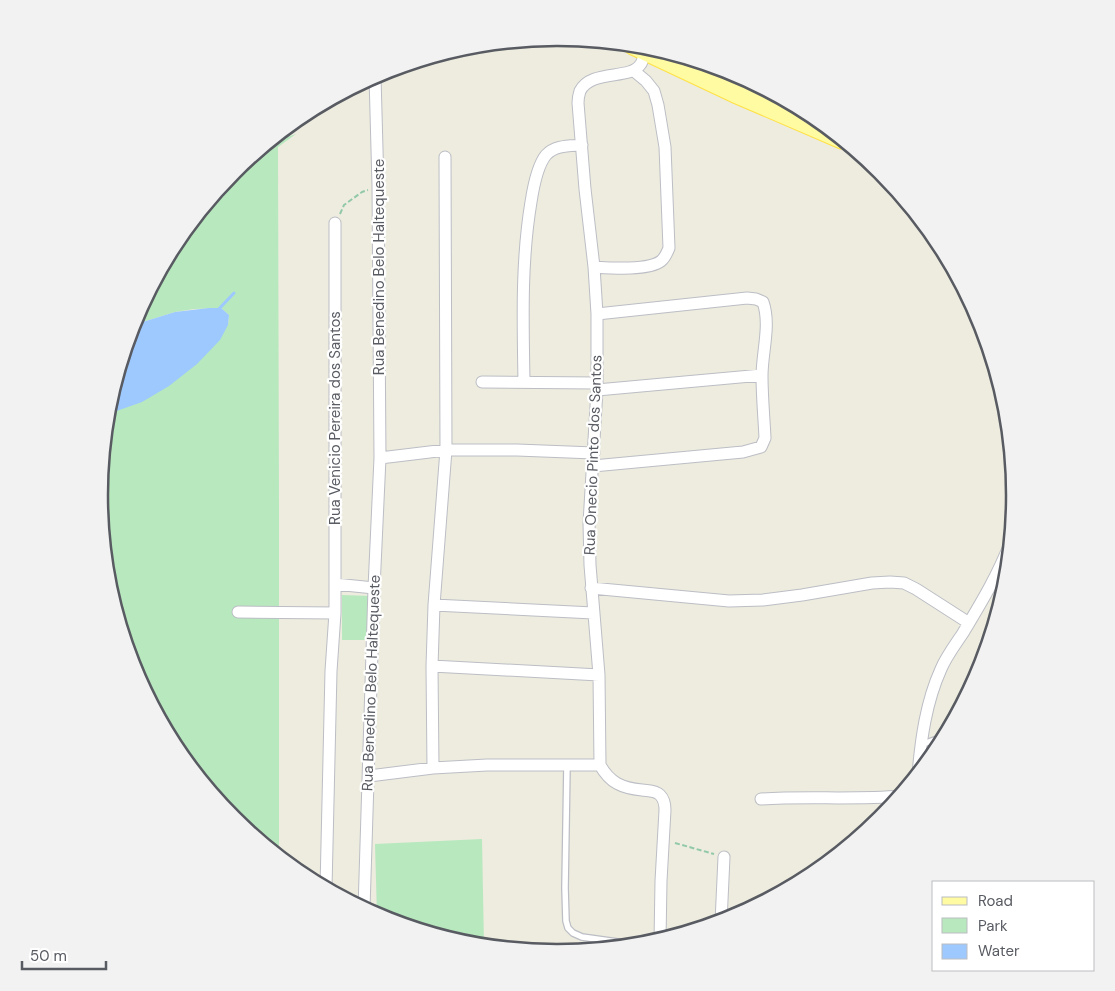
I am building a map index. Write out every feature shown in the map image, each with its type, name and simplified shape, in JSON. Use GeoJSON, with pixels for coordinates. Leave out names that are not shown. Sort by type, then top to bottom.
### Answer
{"type":"FeatureCollection","features":[{"type":"Feature","properties":{"kind":"main road"},"geometry":{"type":"LineString","coordinates":[[665,60],[814,127]]}},
{"type":"Feature","properties":{"kind":"street"},"geometry":{"type":"LineString","coordinates":[[594,267],[613,269],[652,265],[661,261],[669,248],[665,147],[654,91],[634,71],[641,65],[643,58],[641,54]]}},
{"type":"Feature","properties":{"kind":"street","name":"Rua Onecio Pinto dos Santos"},"geometry":{"type":"LineString","coordinates":[[600,765],[599,675],[593,613],[589,523],[594,466],[597,387],[596,314],[594,267],[578,103],[580,91],[586,84],[610,75],[634,71]]}},
{"type":"Feature","properties":{"kind":"street","name":"Rua Benedino Belo Haltequeste"},"geometry":{"type":"LineString","coordinates":[[364,900],[380,458],[375,85]]}},
{"type":"Feature","properties":{"kind":"street"},"geometry":{"type":"LineString","coordinates":[[524,382],[526,229],[534,186],[546,155],[560,147],[582,145]]}},
{"type":"Feature","properties":{"kind":"street"},"geometry":{"type":"LineString","coordinates":[[433,768],[432,666],[434,605],[446,450],[445,157]]}},
{"type":"Feature","properties":{"kind":"street","name":"Rua Venicio Pereira dos Santos"},"geometry":{"type":"LineString","coordinates":[[326,881],[331,671],[335,613],[335,223]]}},
{"type":"Feature","properties":{"kind":"street"},"geometry":{"type":"LineString","coordinates":[[594,466],[743,452],[761,447],[765,438],[762,375],[766,319],[763,302],[747,298],[596,314]]}},
{"type":"Feature","properties":{"kind":"street"},"geometry":{"type":"LineString","coordinates":[[482,382],[524,382],[597,387],[762,375]]}},
{"type":"Feature","properties":{"kind":"street"},"geometry":{"type":"LineString","coordinates":[[380,458],[446,450],[594,453]]}},
{"type":"Feature","properties":{"kind":"street"},"geometry":{"type":"LineString","coordinates":[[919,762],[920,745],[933,691],[941,669],[988,592],[1001,566]]}},
{"type":"Feature","properties":{"kind":"street"},"geometry":{"type":"LineString","coordinates":[[592,588],[729,601],[763,600],[872,583],[904,583],[969,623]]}},
{"type":"Feature","properties":{"kind":"street"},"geometry":{"type":"LineString","coordinates":[[335,584],[374,588]]}},
{"type":"Feature","properties":{"kind":"street"},"geometry":{"type":"LineString","coordinates":[[434,605],[593,613]]}},
{"type":"Feature","properties":{"kind":"street"},"geometry":{"type":"LineString","coordinates":[[238,612],[335,613]]}},
{"type":"Feature","properties":{"kind":"street"},"geometry":{"type":"LineString","coordinates":[[432,666],[599,675]]}},
{"type":"Feature","properties":{"kind":"street"},"geometry":{"type":"LineString","coordinates":[[369,776],[433,768],[487,765],[600,765],[605,775],[613,782],[630,788],[654,791],[664,801],[665,810],[660,932]]}},
{"type":"Feature","properties":{"kind":"street"},"geometry":{"type":"LineString","coordinates":[[761,799],[891,797]]}},
{"type":"Feature","properties":{"kind":"street"},"geometry":{"type":"LineString","coordinates":[[721,914],[724,857]]}},
{"type":"Feature","properties":{"kind":"lane"},"geometry":{"type":"LineString","coordinates":[[920,745],[934,740]]}},
{"type":"Feature","properties":{"kind":"lane"},"geometry":{"type":"LineString","coordinates":[[568,765],[566,921],[568,928],[573,933],[582,937],[611,942]]}},
{"type":"Feature","properties":{"kind":"path"},"geometry":{"type":"LineString","coordinates":[[335,223],[344,205],[362,192],[378,186]]}},
{"type":"Feature","properties":{"kind":"path"},"geometry":{"type":"LineString","coordinates":[[663,839],[724,857]]}},
{"type":"Feature","properties":{"kind":"green space"},"geometry":{"type":"Polygon","coordinates":[[[296,134],[278,147],[279,848],[240,813],[201,769],[168,720],[155,694],[132,640],[117,583],[109,525],[108,496],[109,466],[117,408],[228,325],[229,315],[221,308],[175,312],[143,322],[155,297],[168,271],[201,222],[240,178],[287,137],[296,134]]]}},
{"type":"Feature","properties":{"kind":"green space"},"geometry":{"type":"Polygon","coordinates":[[[342,595],[371,596],[370,640],[342,640],[342,595]]]}},
{"type":"Feature","properties":{"kind":"green space"},"geometry":{"type":"Polygon","coordinates":[[[482,839],[484,938],[413,921],[377,907],[375,844],[482,839]]]}},
{"type":"Feature","properties":{"kind":"water"},"geometry":{"type":"Polygon","coordinates":[[[221,308],[229,315],[228,325],[220,340],[197,364],[169,386],[142,402],[116,411],[132,351],[143,322],[175,312],[221,308]]]}},
{"type":"Feature","properties":{"kind":"waterway"},"geometry":{"type":"LineString","coordinates":[[217,311],[234,293]]}}]}
